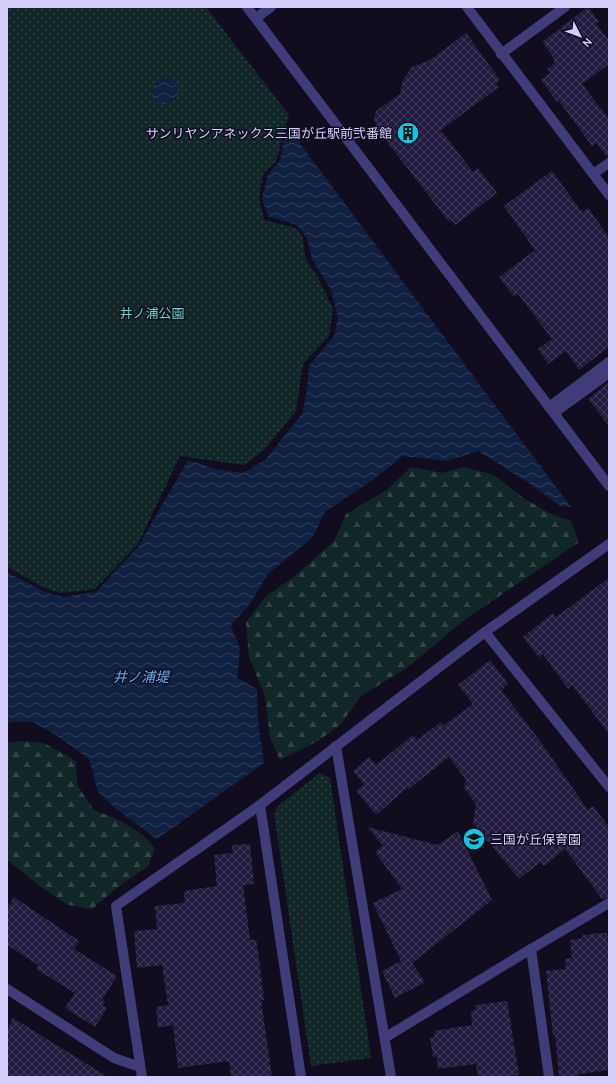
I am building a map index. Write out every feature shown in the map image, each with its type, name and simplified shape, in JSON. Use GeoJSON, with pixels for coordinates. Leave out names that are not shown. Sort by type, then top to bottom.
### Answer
{"type":"FeatureCollection","features":[{"type":"Feature","properties":{"kind":"street"},"geometry":{"type":"LineString","coordinates":[[248,7],[609,486]]}},
{"type":"Feature","properties":{"kind":"street"},"geometry":{"type":"LineString","coordinates":[[256,18],[271,7]]}},
{"type":"Feature","properties":{"kind":"street"},"geometry":{"type":"LineString","coordinates":[[467,7],[609,195]]}},
{"type":"Feature","properties":{"kind":"street"},"geometry":{"type":"LineString","coordinates":[[502,54],[565,7]]}},
{"type":"Feature","properties":{"kind":"street"},"geometry":{"type":"LineString","coordinates":[[594,174],[609,163]]}},
{"type":"Feature","properties":{"kind":"street"},"geometry":{"type":"LineString","coordinates":[[552,410],[609,362]]}},
{"type":"Feature","properties":{"kind":"street"},"geometry":{"type":"LineString","coordinates":[[552,410],[609,373]]}},
{"type":"Feature","properties":{"kind":"street"},"geometry":{"type":"LineString","coordinates":[[141,1072],[116,906],[260,804],[485,632],[609,544]]}},
{"type":"Feature","properties":{"kind":"street"},"geometry":{"type":"LineString","coordinates":[[485,632],[609,787]]}},
{"type":"Feature","properties":{"kind":"street"},"geometry":{"type":"LineString","coordinates":[[336,746],[386,1037],[391,1077]]}},
{"type":"Feature","properties":{"kind":"street"},"geometry":{"type":"LineString","coordinates":[[260,804],[301,1077]]}},
{"type":"Feature","properties":{"kind":"street"},"geometry":{"type":"LineString","coordinates":[[386,1037],[609,903]]}},
{"type":"Feature","properties":{"kind":"street"},"geometry":{"type":"LineString","coordinates":[[531,949],[549,1077]]}},
{"type":"Feature","properties":{"kind":"street"},"geometry":{"type":"LineString","coordinates":[[7,989],[114,1058],[141,1072]]}},
{"type":"Feature","properties":{"kind":"green space","name":"井ノ浦公園"},"geometry":{"type":"Polygon","coordinates":[[[7,7],[206,7],[289,115],[276,161],[263,174],[259,198],[264,220],[296,228],[302,236],[306,260],[317,276],[333,309],[329,336],[303,364],[296,411],[264,450],[244,465],[180,456],[138,544],[95,589],[61,593],[45,588],[7,567],[7,7]]]}},
{"type":"Feature","properties":{"kind":"green space"},"geometry":{"type":"Polygon","coordinates":[[[411,467],[442,473],[464,467],[494,475],[522,497],[549,513],[571,521],[579,542],[467,618],[408,667],[361,696],[340,725],[318,741],[280,760],[270,738],[265,696],[249,657],[246,623],[265,597],[295,576],[334,541],[346,514],[388,489],[411,467]]]}},
{"type":"Feature","properties":{"kind":"green space"},"geometry":{"type":"Polygon","coordinates":[[[21,741],[44,743],[76,761],[77,785],[94,810],[119,820],[143,835],[155,848],[148,866],[118,887],[92,909],[68,905],[41,887],[7,860],[7,743],[21,741]]]}},
{"type":"Feature","properties":{"kind":"green space"},"geometry":{"type":"Polygon","coordinates":[[[320,773],[330,778],[371,1058],[311,1066],[274,813],[279,805],[320,773]]]}},
{"type":"Feature","properties":{"kind":"water"},"geometry":{"type":"Polygon","coordinates":[[[165,78],[174,82],[178,91],[174,100],[165,104],[156,100],[152,91],[156,82],[165,78]]]}},
{"type":"Feature","properties":{"kind":"water","name":"井ノ浦堤"},"geometry":{"type":"Polygon","coordinates":[[[287,126],[571,507],[560,506],[530,484],[478,451],[447,461],[403,456],[374,479],[325,512],[313,537],[268,574],[249,605],[231,625],[240,649],[237,678],[257,689],[258,721],[264,763],[157,839],[116,809],[98,792],[89,759],[56,735],[33,722],[11,722],[7,725],[7,572],[45,592],[63,597],[96,592],[138,547],[188,460],[216,469],[243,473],[265,460],[302,414],[307,391],[309,366],[334,336],[338,318],[331,290],[312,259],[307,238],[297,225],[268,216],[262,198],[268,175],[280,160],[287,126]]]}},
{"type":"Feature","properties":{"kind":"building"},"geometry":{"type":"Polygon","coordinates":[[[588,7],[599,22],[596,24],[609,40],[609,64],[582,84],[609,119],[609,157],[607,157],[596,143],[592,146],[559,101],[557,102],[541,80],[550,73],[547,69],[555,63],[553,61],[555,60],[542,42],[588,7]]]}},
{"type":"Feature","properties":{"kind":"building","name":"サンリヤンアネックス三国が丘駅前弐番館"},"geometry":{"type":"Polygon","coordinates":[[[466,33],[500,80],[496,83],[499,87],[441,130],[473,172],[478,168],[497,193],[455,225],[451,220],[449,222],[377,129],[374,119],[376,111],[400,94],[403,80],[412,67],[430,60],[466,33]]]}},
{"type":"Feature","properties":{"kind":"building"},"geometry":{"type":"Polygon","coordinates":[[[552,171],[582,212],[588,208],[609,237],[609,347],[579,370],[566,351],[548,364],[538,349],[552,339],[518,294],[514,297],[499,277],[535,250],[504,206],[552,171]]]}},
{"type":"Feature","properties":{"kind":"building"},"geometry":{"type":"Polygon","coordinates":[[[609,382],[609,426],[588,399],[609,382]]]}},
{"type":"Feature","properties":{"kind":"building"},"geometry":{"type":"Polygon","coordinates":[[[609,578],[609,734],[572,685],[568,689],[543,654],[539,658],[523,637],[553,613],[556,617],[609,578]]]}},
{"type":"Feature","properties":{"kind":"building"},"geometry":{"type":"Polygon","coordinates":[[[490,660],[508,684],[501,690],[540,741],[588,810],[593,806],[609,827],[609,897],[602,899],[565,849],[544,866],[541,862],[519,879],[473,823],[476,804],[464,788],[466,780],[449,757],[409,789],[408,787],[376,815],[356,791],[364,784],[353,771],[369,757],[376,765],[413,735],[417,740],[441,722],[443,726],[473,704],[458,685],[490,660]]]}},
{"type":"Feature","properties":{"kind":"building"},"geometry":{"type":"Polygon","coordinates":[[[367,827],[438,845],[458,831],[492,900],[412,963],[425,982],[395,998],[382,971],[401,961],[373,903],[402,889],[375,852],[383,846],[367,827]]]}},
{"type":"Feature","properties":{"kind":"building"},"geometry":{"type":"Polygon","coordinates":[[[250,844],[254,884],[243,885],[250,940],[256,940],[258,951],[264,1000],[261,1000],[272,1077],[231,1077],[229,1061],[178,1068],[173,1025],[158,1028],[156,1007],[168,1005],[162,965],[137,968],[134,931],[157,929],[155,906],[185,903],[184,891],[217,886],[214,855],[233,853],[232,845],[250,844]]]}},
{"type":"Feature","properties":{"kind":"building"},"geometry":{"type":"Polygon","coordinates":[[[14,897],[79,941],[74,949],[117,976],[102,1000],[105,1002],[103,1006],[107,1008],[95,1027],[65,1008],[75,993],[36,969],[38,965],[7,945],[7,908],[14,897]]]}},
{"type":"Feature","properties":{"kind":"building"},"geometry":{"type":"Polygon","coordinates":[[[607,933],[609,956],[609,1070],[579,1074],[579,1077],[559,1077],[546,971],[566,969],[565,959],[572,958],[570,940],[583,938],[583,935],[607,933]]]}},
{"type":"Feature","properties":{"kind":"building"},"geometry":{"type":"Polygon","coordinates":[[[507,1001],[519,1075],[503,1077],[478,1077],[476,1064],[438,1069],[437,1057],[433,1057],[430,1038],[435,1037],[434,1031],[472,1025],[471,1011],[476,1010],[475,1005],[507,1001]]]}},
{"type":"Feature","properties":{"kind":"building"},"geometry":{"type":"Polygon","coordinates":[[[13,1018],[108,1077],[7,1077],[7,1029],[13,1018]]]}},
{"type":"Feature","properties":{"kind":"place","name":"サンリヤンアネックス三国が丘駅前弐番館"},"geometry":{"type":"Point","coordinates":[408,133]}},
{"type":"Feature","properties":{"kind":"place","name":"三国が丘保育園"},"geometry":{"type":"Point","coordinates":[474,839]}}]}
